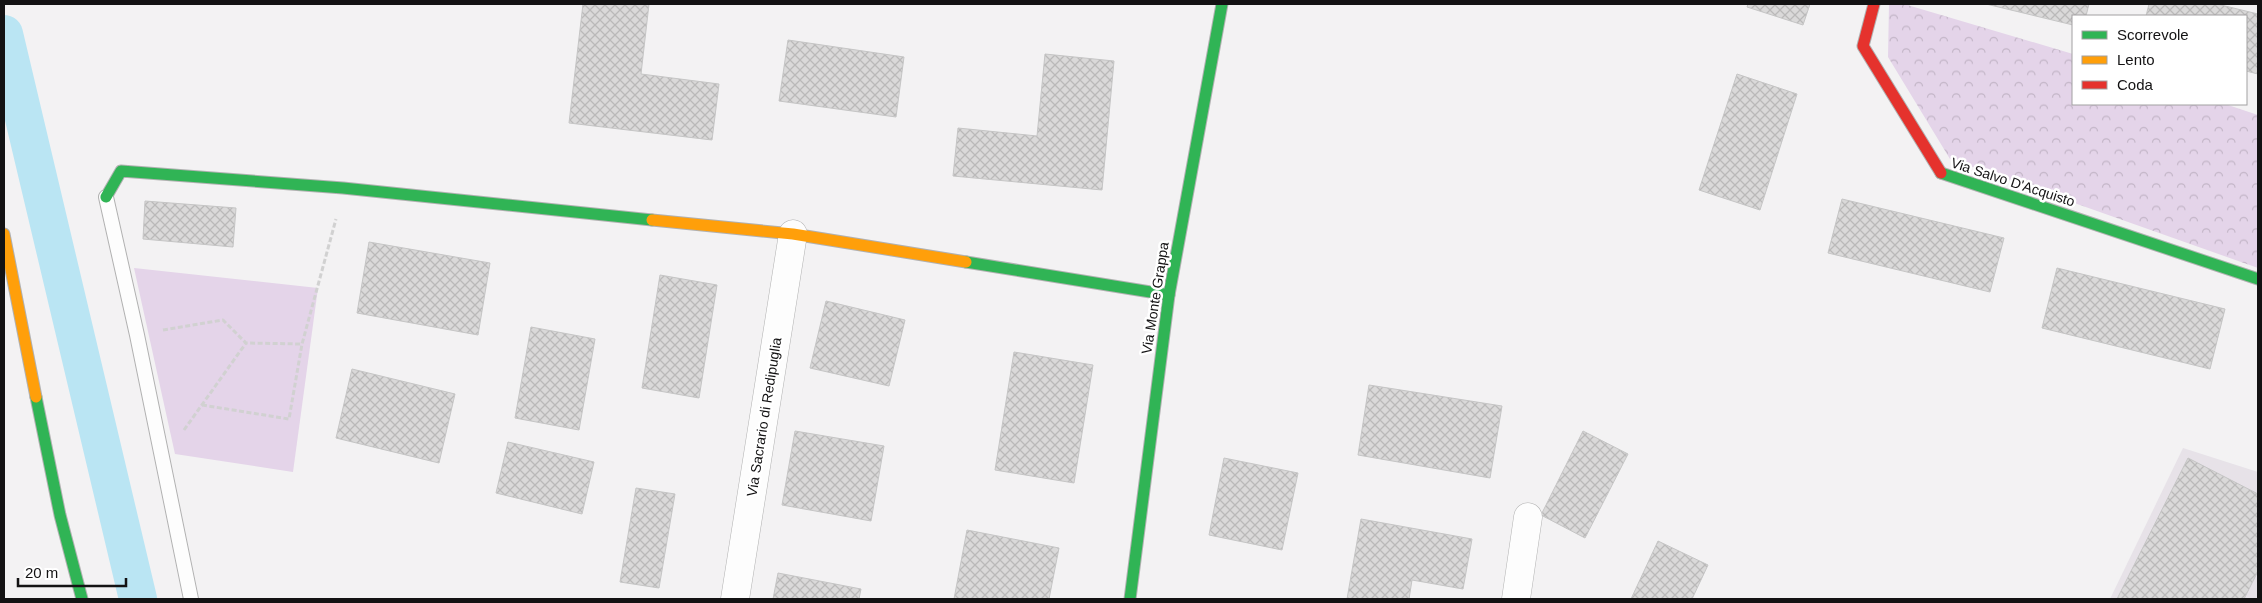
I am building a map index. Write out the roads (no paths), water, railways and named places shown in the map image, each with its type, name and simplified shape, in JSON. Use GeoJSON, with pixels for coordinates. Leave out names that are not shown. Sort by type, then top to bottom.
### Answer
{"type":"FeatureCollection","features":[{"type":"Feature","properties":{"kind":"street","name":"Via Monte Grappa"},"geometry":{"type":"LineString","coordinates":[[1130,599],[1169,295],[1222,4]]}},
{"type":"Feature","properties":{"kind":"street","name":"Via Salvo D'Acquisto"},"geometry":{"type":"LineString","coordinates":[[1874,4],[1863,46],[1940,173],[2258,280]]}},
{"type":"Feature","properties":{"kind":"street"},"geometry":{"type":"LineString","coordinates":[[106,197],[121,171],[343,188],[793,234],[1169,295]]}},
{"type":"Feature","properties":{"kind":"street"},"geometry":{"type":"LineString","coordinates":[[4,234],[60,515],[82,599]]}},
{"type":"Feature","properties":{"kind":"street","name":"Via Sacrario di Redipuglia"},"geometry":{"type":"LineString","coordinates":[[735,599],[793,234]]}},
{"type":"Feature","properties":{"kind":"street"},"geometry":{"type":"LineString","coordinates":[[1516,599],[1528,517]]}},
{"type":"Feature","properties":{"kind":"lane"},"geometry":{"type":"LineString","coordinates":[[106,197],[137,335],[191,599]]}},
{"type":"Feature","properties":{"kind":"waterway"},"geometry":{"type":"LineString","coordinates":[[4,34],[138,599]]}}]}
